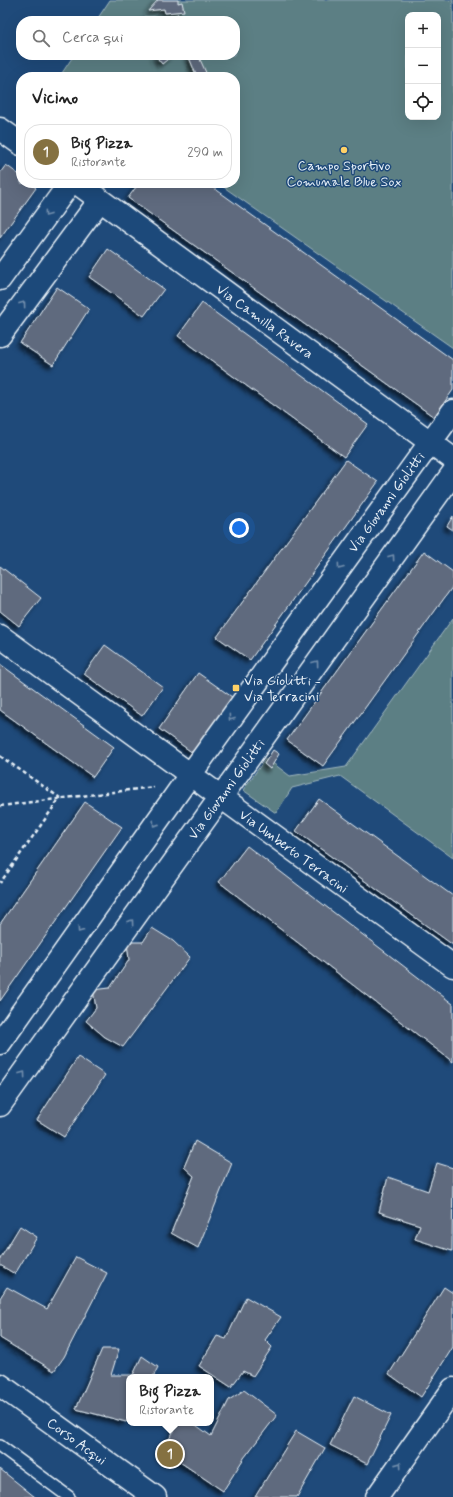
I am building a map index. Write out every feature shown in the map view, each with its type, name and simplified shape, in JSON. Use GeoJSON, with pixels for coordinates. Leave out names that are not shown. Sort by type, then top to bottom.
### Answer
{"type":"FeatureCollection","features":[{"type":"Feature","properties":{"kind":"street"},"geometry":{"type":"LineString","coordinates":[[0,129],[16,140]]}},
{"type":"Feature","properties":{"kind":"street"},"geometry":{"type":"LineString","coordinates":[[0,278],[82,188]]}},
{"type":"Feature","properties":{"kind":"street"},"geometry":{"type":"LineString","coordinates":[[0,335],[82,188]]}},
{"type":"Feature","properties":{"kind":"street","name":"Via Camilla Ravera"},"geometry":{"type":"LineString","coordinates":[[84,188],[453,459]]}},
{"type":"Feature","properties":{"kind":"street","name":"Via Giovanni Giolitti"},"geometry":{"type":"LineString","coordinates":[[0,1043],[190,775],[453,411]]}},
{"type":"Feature","properties":{"kind":"street","name":"Via Giovanni Giolitti"},"geometry":{"type":"LineString","coordinates":[[0,1105],[453,473]]}},
{"type":"Feature","properties":{"kind":"street","name":"Via Umberto Terracini"},"geometry":{"type":"LineString","coordinates":[[0,636],[453,966]]}},
{"type":"Feature","properties":{"kind":"street","name":"Corso Acqui"},"geometry":{"type":"LineString","coordinates":[[0,1385],[155,1497]]}},
{"type":"Feature","properties":{"kind":"street"},"geometry":{"type":"LineString","coordinates":[[377,1497],[453,1389]]}},
{"type":"Feature","properties":{"kind":"lane"},"geometry":{"type":"LineString","coordinates":[[0,1446],[69,1497]]}},
{"type":"Feature","properties":{"kind":"path"},"geometry":{"type":"LineString","coordinates":[[0,756],[60,798]]}},
{"type":"Feature","properties":{"kind":"path"},"geometry":{"type":"LineString","coordinates":[[0,806],[156,787]]}},
{"type":"Feature","properties":{"kind":"path"},"geometry":{"type":"LineString","coordinates":[[0,883],[60,798]]}},
{"type":"Feature","properties":{"kind":"green space","name":"Campo Sportivo Comunale Blue Sox"},"geometry":{"type":"Polygon","coordinates":[[[110,0],[453,0],[453,348],[225,188],[240,188],[240,72],[63,72],[71,60],[240,60],[240,16],[99,16],[110,0]]]}},
{"type":"Feature","properties":{"kind":"green space"},"geometry":{"type":"Polygon","coordinates":[[[453,618],[453,858],[340,776],[292,788],[276,813],[243,790],[266,758],[290,776],[346,767],[453,618]]]}},
{"type":"Feature","properties":{"kind":"building"},"geometry":{"type":"Polygon","coordinates":[[[158,0],[178,0],[178,3],[182,2],[184,11],[165,13],[164,9],[148,11],[158,0]]]}},
{"type":"Feature","properties":{"kind":"building"},"geometry":{"type":"Polygon","coordinates":[[[159,60],[167,60],[162,64],[159,60]]]}},
{"type":"Feature","properties":{"kind":"building"},"geometry":{"type":"Polygon","coordinates":[[[190,60],[200,60],[206,72],[195,72],[190,60]]]}},
{"type":"Feature","properties":{"kind":"building"},"geometry":{"type":"Polygon","coordinates":[[[6,165],[16,172],[16,188],[36,188],[0,238],[0,173],[6,165]]]}},
{"type":"Feature","properties":{"kind":"building"},"geometry":{"type":"Polygon","coordinates":[[[135,188],[214,188],[453,360],[453,390],[434,417],[128,198],[135,188]]]}},
{"type":"Feature","properties":{"kind":"building"},"geometry":{"type":"Polygon","coordinates":[[[108,249],[164,289],[144,316],[89,277],[108,249]]]}},
{"type":"Feature","properties":{"kind":"building"},"geometry":{"type":"Polygon","coordinates":[[[57,287],[89,309],[53,365],[20,343],[57,287]]]}},
{"type":"Feature","properties":{"kind":"building"},"geometry":{"type":"Polygon","coordinates":[[[202,303],[368,424],[344,457],[178,336],[202,303]]]}},
{"type":"Feature","properties":{"kind":"building"},"geometry":{"type":"Polygon","coordinates":[[[346,460],[378,482],[250,660],[217,637],[346,460]]]}},
{"type":"Feature","properties":{"kind":"building"},"geometry":{"type":"Polygon","coordinates":[[[453,516],[453,530],[447,526],[453,516]]]}},
{"type":"Feature","properties":{"kind":"building"},"geometry":{"type":"Polygon","coordinates":[[[424,551],[453,572],[453,586],[323,766],[287,740],[424,551]]]}},
{"type":"Feature","properties":{"kind":"building"},"geometry":{"type":"Polygon","coordinates":[[[0,566],[41,598],[19,626],[0,611],[0,566]]]}},
{"type":"Feature","properties":{"kind":"building"},"geometry":{"type":"Polygon","coordinates":[[[105,645],[163,687],[142,716],[84,674],[105,645]]]}},
{"type":"Feature","properties":{"kind":"building"},"geometry":{"type":"Polygon","coordinates":[[[0,664],[114,747],[93,777],[0,710],[0,664]]]}},
{"type":"Feature","properties":{"kind":"building"},"geometry":{"type":"Polygon","coordinates":[[[198,673],[232,697],[193,753],[159,729],[198,673]]]}},
{"type":"Feature","properties":{"kind":"building"},"geometry":{"type":"Polygon","coordinates":[[[273,750],[279,754],[270,769],[264,764],[273,750]]]}},
{"type":"Feature","properties":{"kind":"building"},"geometry":{"type":"Polygon","coordinates":[[[319,799],[453,896],[453,945],[296,831],[319,799]]]}},
{"type":"Feature","properties":{"kind":"building"},"geometry":{"type":"Polygon","coordinates":[[[85,802],[122,827],[0,1001],[0,924],[85,802]]]}},
{"type":"Feature","properties":{"kind":"building"},"geometry":{"type":"Polygon","coordinates":[[[247,846],[453,1004],[453,1062],[219,882],[247,846]]]}},
{"type":"Feature","properties":{"kind":"building"},"geometry":{"type":"Polygon","coordinates":[[[152,928],[173,941],[190,957],[123,1047],[105,1037],[86,1021],[96,1008],[93,990],[110,988],[129,960],[127,942],[143,942],[152,928]]]}},
{"type":"Feature","properties":{"kind":"building"},"geometry":{"type":"Polygon","coordinates":[[[78,1057],[105,1075],[64,1137],[37,1120],[78,1057]]]}},
{"type":"Feature","properties":{"kind":"building"},"geometry":{"type":"Polygon","coordinates":[[[195,1141],[232,1163],[198,1248],[171,1233],[194,1176],[184,1167],[195,1141]]]}},
{"type":"Feature","properties":{"kind":"building"},"geometry":{"type":"Polygon","coordinates":[[[437,1163],[453,1168],[452,1251],[415,1239],[420,1225],[379,1212],[388,1177],[428,1191],[437,1163]]]}},
{"type":"Feature","properties":{"kind":"building"},"geometry":{"type":"Polygon","coordinates":[[[20,1226],[37,1237],[15,1274],[0,1265],[0,1259],[20,1226]]]}},
{"type":"Feature","properties":{"kind":"building"},"geometry":{"type":"Polygon","coordinates":[[[76,1257],[107,1273],[64,1357],[54,1371],[0,1338],[0,1298],[7,1287],[47,1309],[76,1257]]]}},
{"type":"Feature","properties":{"kind":"building"},"geometry":{"type":"Polygon","coordinates":[[[444,1287],[453,1293],[453,1347],[421,1397],[389,1374],[444,1287]]]}},
{"type":"Feature","properties":{"kind":"building"},"geometry":{"type":"Polygon","coordinates":[[[246,1297],[281,1317],[265,1340],[272,1347],[253,1376],[243,1371],[231,1387],[214,1376],[214,1374],[211,1374],[199,1366],[217,1336],[226,1339],[246,1297]]]}},
{"type":"Feature","properties":{"kind":"building"},"geometry":{"type":"Polygon","coordinates":[[[102,1349],[119,1349],[111,1375],[126,1375],[126,1422],[76,1409],[102,1349]]]}},
{"type":"Feature","properties":{"kind":"building"},"geometry":{"type":"Polygon","coordinates":[[[142,1356],[158,1367],[154,1374],[133,1374],[142,1356]]]}},
{"type":"Feature","properties":{"kind":"building"},"geometry":{"type":"Polygon","coordinates":[[[244,1390],[277,1415],[244,1458],[223,1491],[162,1450],[177,1426],[197,1426],[211,1436],[229,1400],[244,1390]]]}},
{"type":"Feature","properties":{"kind":"building"},"geometry":{"type":"Polygon","coordinates":[[[354,1396],[391,1415],[367,1464],[330,1445],[354,1396]]]}},
{"type":"Feature","properties":{"kind":"building"},"geometry":{"type":"Polygon","coordinates":[[[296,1431],[325,1448],[297,1497],[255,1497],[296,1431]]]}},
{"type":"Feature","properties":{"kind":"building"},"geometry":{"type":"Polygon","coordinates":[[[0,1469],[35,1497],[0,1497],[0,1469]]]}},
{"type":"Feature","properties":{"kind":"place","name":"Campo Sportivo Comunale Blue Sox"},"geometry":{"type":"Point","coordinates":[344,150]}},
{"type":"Feature","properties":{"kind":"place","name":"Via Giolitti - Via Terracini"},"geometry":{"type":"Point","coordinates":[236,688]}},
{"type":"Feature","properties":{"kind":"place","name":"Big Pizza"},"geometry":{"type":"Point","coordinates":[170,1454]}}]}
